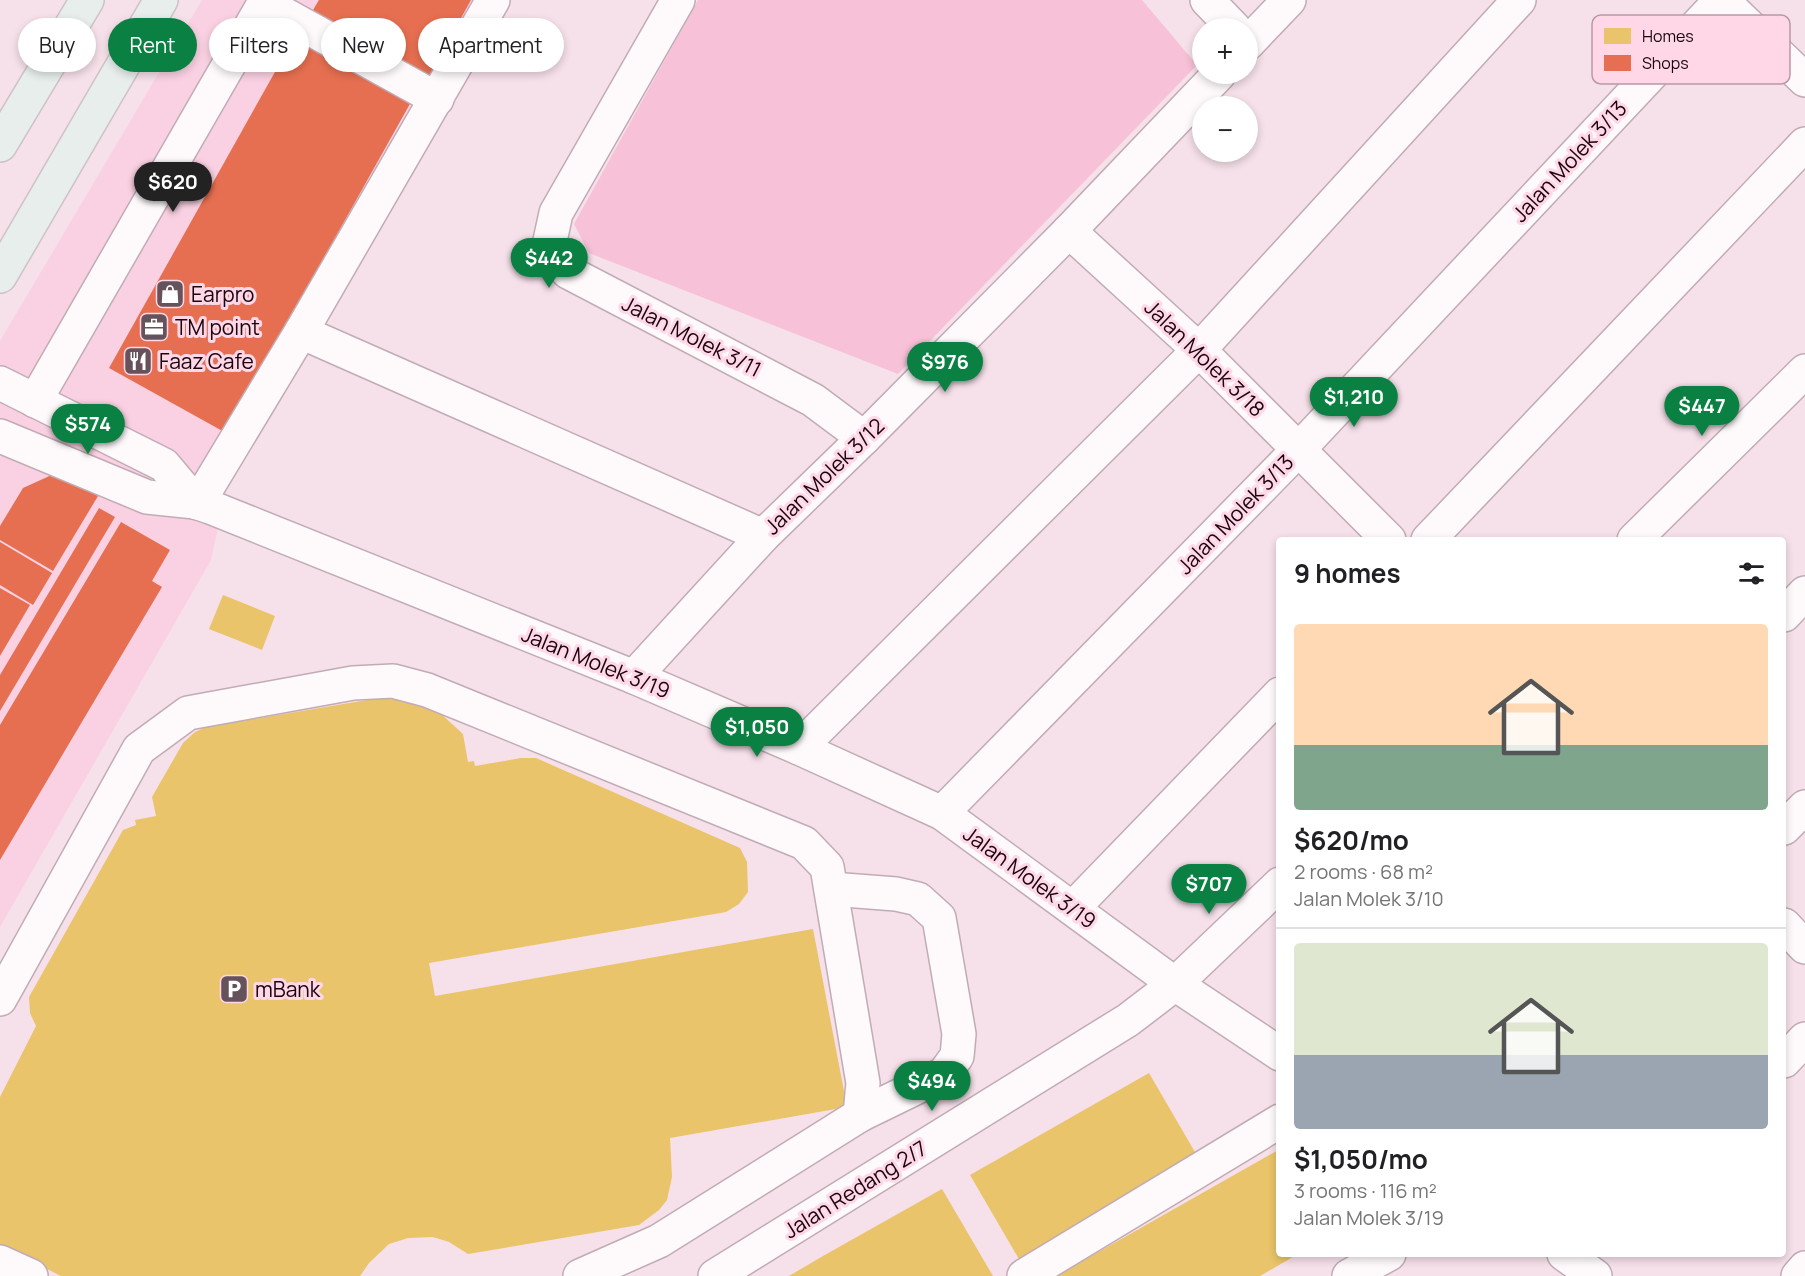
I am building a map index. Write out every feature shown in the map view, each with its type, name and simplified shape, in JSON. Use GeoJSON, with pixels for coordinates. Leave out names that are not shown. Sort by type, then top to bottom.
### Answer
{"type":"FeatureCollection","features":[{"type":"Feature","properties":{"kind":"main road"},"geometry":{"type":"LineString","coordinates":[[0,145],[87,0]]}},
{"type":"Feature","properties":{"kind":"main road"},"geometry":{"type":"LineString","coordinates":[[0,276],[161,0]]}},
{"type":"Feature","properties":{"kind":"street"},"geometry":{"type":"LineString","coordinates":[[197,502],[301,332],[493,0]]}},
{"type":"Feature","properties":{"kind":"street","name":"Jalan Molek 3/11"},"geometry":{"type":"LineString","coordinates":[[678,0],[555,213],[548,250],[568,272],[813,399],[864,438]]}},
{"type":"Feature","properties":{"kind":"street"},"geometry":{"type":"LineString","coordinates":[[1207,0],[1224,18]]}},
{"type":"Feature","properties":{"kind":"street"},"geometry":{"type":"LineString","coordinates":[[1258,32],[1288,0]]}},
{"type":"Feature","properties":{"kind":"street"},"geometry":{"type":"LineString","coordinates":[[799,748],[1199,350],[1519,0]]}},
{"type":"Feature","properties":{"kind":"street"},"geometry":{"type":"LineString","coordinates":[[1721,0],[1737,15]]}},
{"type":"Feature","properties":{"kind":"street","name":"Jalan Molek 3/13"},"geometry":{"type":"LineString","coordinates":[[1707,15],[1721,0]]}},
{"type":"Feature","properties":{"kind":"street"},"geometry":{"type":"LineString","coordinates":[[36,401],[265,1],[436,99]]}},
{"type":"Feature","properties":{"kind":"street"},"geometry":{"type":"LineString","coordinates":[[1790,66],[1805,80]]}},
{"type":"Feature","properties":{"kind":"street","name":"Jalan Molek 3/12"},"geometry":{"type":"LineString","coordinates":[[634,677],[763,536],[864,438],[1069,231],[1209,84]]}},
{"type":"Feature","properties":{"kind":"street","name":"Jalan Molek 3/13"},"geometry":{"type":"LineString","coordinates":[[942,813],[1299,449],[1642,84]]}},
{"type":"Feature","properties":{"kind":"street"},"geometry":{"type":"LineString","coordinates":[[1431,537],[1805,144]]}},
{"type":"Feature","properties":{"kind":"street","name":"Jalan Molek 3/18"},"geometry":{"type":"LineString","coordinates":[[1069,231],[1199,350],[1386,537]]}},
{"type":"Feature","properties":{"kind":"street"},"geometry":{"type":"LineString","coordinates":[[301,332],[763,536]]}},
{"type":"Feature","properties":{"kind":"street"},"geometry":{"type":"LineString","coordinates":[[1637,537],[1805,370]]}},
{"type":"Feature","properties":{"kind":"street","name":"Jalan Molek 3/19"},"geometry":{"type":"LineString","coordinates":[[0,383],[164,465],[197,502]]}},
{"type":"Feature","properties":{"kind":"street","name":"Jalan Molek 3/19"},"geometry":{"type":"LineString","coordinates":[[0,436],[147,497],[197,502],[634,677],[942,813],[1175,984],[1276,1051]]}},
{"type":"Feature","properties":{"kind":"street"},"geometry":{"type":"LineString","coordinates":[[1786,613],[1805,593]]}},
{"type":"Feature","properties":{"kind":"street"},"geometry":{"type":"LineString","coordinates":[[0,999],[139,749],[188,713],[353,683],[393,681],[427,690],[804,843],[827,867],[863,1083],[860,1115]]}},
{"type":"Feature","properties":{"kind":"street"},"geometry":{"type":"LineString","coordinates":[[1073,908],[1276,698]]}},
{"type":"Feature","properties":{"kind":"street"},"geometry":{"type":"LineString","coordinates":[[1786,826],[1805,807]]}},
{"type":"Feature","properties":{"kind":"street","name":"Jalan Redang 2/7"},"geometry":{"type":"LineString","coordinates":[[715,1276],[1128,1020],[1175,984],[1276,888]]}},
{"type":"Feature","properties":{"kind":"street"},"geometry":{"type":"LineString","coordinates":[[580,1276],[659,1241],[860,1115],[944,1074],[957,1056],[959,1035],[939,918],[918,899],[896,894],[831,889]]}},
{"type":"Feature","properties":{"kind":"street"},"geometry":{"type":"LineString","coordinates":[[1786,927],[1805,947]]}},
{"type":"Feature","properties":{"kind":"street"},"geometry":{"type":"LineString","coordinates":[[1786,1059],[1805,1039]]}},
{"type":"Feature","properties":{"kind":"street"},"geometry":{"type":"LineString","coordinates":[[1024,1276],[1276,1124]]}},
{"type":"Feature","properties":{"kind":"street"},"geometry":{"type":"LineString","coordinates":[[1350,1276],[1384,1257]]}},
{"type":"Feature","properties":{"kind":"street"},"geometry":{"type":"LineString","coordinates":[[0,1262],[31,1276]]}},
{"type":"Feature","properties":{"kind":"street"},"geometry":{"type":"LineString","coordinates":[[1798,1276],[1805,1268]]}},
{"type":"Feature","properties":{"kind":"shaded area"},"geometry":{"type":"Polygon","coordinates":[[[202,0],[498,0],[488,18],[418,18],[418,72],[457,72],[232,463],[211,560],[0,927],[0,341],[159,72],[197,72],[197,18],[191,18],[202,0]]]}},
{"type":"Feature","properties":{"kind":"shaded area"},"geometry":{"type":"Polygon","coordinates":[[[698,0],[1142,0],[1192,59],[1192,70],[898,374],[589,253],[574,224],[698,0]]]}},
{"type":"Feature","properties":{"kind":"building: Homes"},"geometry":{"type":"Polygon","coordinates":[[[223,595],[275,616],[262,650],[209,629],[223,595]]]}},
{"type":"Feature","properties":{"kind":"building: Homes","name":"mBank"},"geometry":{"type":"Polygon","coordinates":[[[379,698],[399,700],[439,712],[463,734],[468,762],[474,761],[475,766],[521,758],[536,758],[740,848],[747,862],[748,892],[739,904],[726,912],[429,963],[435,996],[813,929],[847,1107],[670,1138],[672,1177],[667,1200],[659,1210],[639,1225],[468,1254],[449,1242],[433,1237],[408,1238],[389,1244],[369,1263],[360,1276],[61,1276],[0,1245],[0,1097],[36,1026],[30,1013],[29,997],[123,830],[136,825],[135,820],[156,816],[152,797],[183,743],[195,732],[206,727],[379,698]]]}},
{"type":"Feature","properties":{"kind":"building: Homes"},"geometry":{"type":"Polygon","coordinates":[[[1149,1073],[1199,1159],[1020,1261],[970,1175],[1149,1073]]]}},
{"type":"Feature","properties":{"kind":"building: Homes"},"geometry":{"type":"Polygon","coordinates":[[[1276,1151],[1276,1257],[1293,1257],[1260,1276],[1056,1276],[1276,1151]]]}},
{"type":"Feature","properties":{"kind":"building: Homes"},"geometry":{"type":"Polygon","coordinates":[[[942,1189],[993,1276],[789,1276],[823,1256],[942,1189]]]}},
{"type":"Feature","properties":{"kind":"building: Shops"},"geometry":{"type":"Polygon","coordinates":[[[319,0],[471,0],[461,18],[418,18],[418,72],[431,72],[424,85],[401,72],[406,72],[406,18],[321,18],[321,28],[309,21],[308,18],[319,0]]]}},
{"type":"Feature","properties":{"kind":"building: Shops"},"geometry":{"type":"Polygon","coordinates":[[[309,46],[321,53],[321,72],[356,72],[411,102],[226,433],[109,368],[275,72],[309,72],[309,46]]]}},
{"type":"Feature","properties":{"kind":"building: Shops"},"geometry":{"type":"Polygon","coordinates":[[[56,473],[98,496],[53,571],[0,540],[0,526],[23,488],[56,473]]]}},
{"type":"Feature","properties":{"kind":"building: Shops"},"geometry":{"type":"Polygon","coordinates":[[[99,508],[115,517],[0,711],[0,675],[99,508]]]}},
{"type":"Feature","properties":{"kind":"building: Shops"},"geometry":{"type":"Polygon","coordinates":[[[121,522],[170,550],[152,581],[162,587],[0,860],[0,725],[121,522]]]}},
{"type":"Feature","properties":{"kind":"building: Shops"},"geometry":{"type":"Polygon","coordinates":[[[0,542],[52,573],[33,605],[0,585],[0,542]]]}},
{"type":"Feature","properties":{"kind":"building: Shops"},"geometry":{"type":"Polygon","coordinates":[[[0,588],[30,605],[0,656],[0,588]]]}},
{"type":"Feature","properties":{"kind":"place","name":"Earpro"},"geometry":{"type":"Point","coordinates":[170,294]}},
{"type":"Feature","properties":{"kind":"place","name":"TM point"},"geometry":{"type":"Point","coordinates":[154,327]}},
{"type":"Feature","properties":{"kind":"place","name":"Faaz Cafe"},"geometry":{"type":"Point","coordinates":[138,361]}},
{"type":"Feature","properties":{"kind":"place","name":"mBank"},"geometry":{"type":"Point","coordinates":[234,989]}}]}
